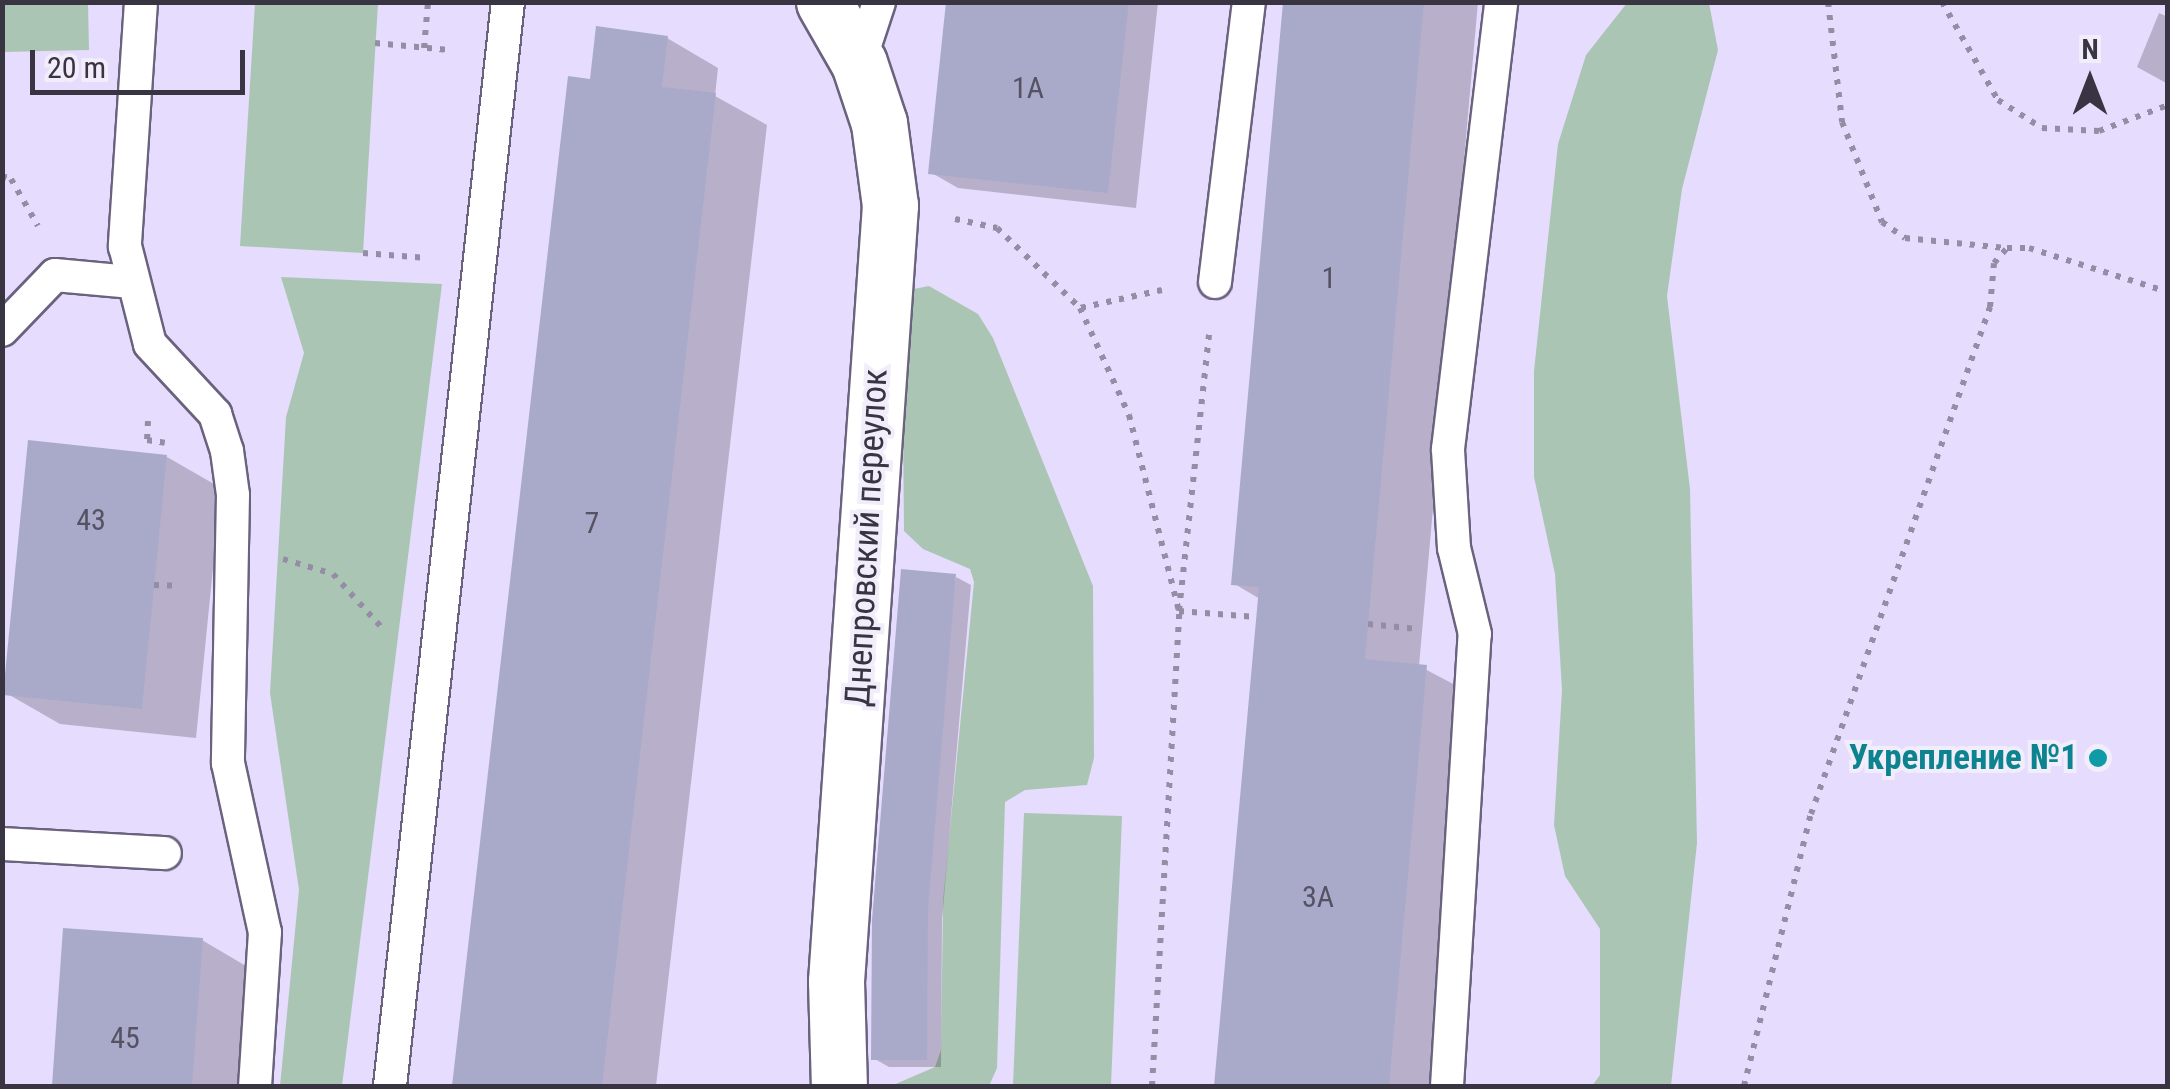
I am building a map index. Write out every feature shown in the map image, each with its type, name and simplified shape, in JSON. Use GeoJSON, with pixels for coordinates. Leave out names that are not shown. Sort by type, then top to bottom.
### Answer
{"type":"FeatureCollection","features":[{"type":"Feature","properties":{"kind":"street","name":"Днепровский переулок"},"geometry":{"type":"LineString","coordinates":[[824,2],[860,63],[879,123],[890,205],[836,981],[839,1086]]}},
{"type":"Feature","properties":{"kind":"lane"},"geometry":{"type":"LineString","coordinates":[[141,2],[124,246],[130,282],[150,344],[216,414],[233,495],[228,762],[265,932],[256,1086]]}},
{"type":"Feature","properties":{"kind":"lane"},"geometry":{"type":"LineString","coordinates":[[390,1086],[508,2]]}},
{"type":"Feature","properties":{"kind":"lane"},"geometry":{"type":"LineString","coordinates":[[860,63],[879,2]]}},
{"type":"Feature","properties":{"kind":"lane"},"geometry":{"type":"LineString","coordinates":[[1215,282],[1249,2]]}},
{"type":"Feature","properties":{"kind":"lane"},"geometry":{"type":"LineString","coordinates":[[1447,1086],[1474,634],[1454,548],[1448,449],[1501,2]]}},
{"type":"Feature","properties":{"kind":"lane"},"geometry":{"type":"LineString","coordinates":[[2,330],[54,274],[130,282]]}},
{"type":"Feature","properties":{"kind":"lane"},"geometry":{"type":"LineString","coordinates":[[2,844],[165,853]]}},
{"type":"Feature","properties":{"kind":"path"},"geometry":{"type":"LineString","coordinates":[[424,48],[428,2]]}},
{"type":"Feature","properties":{"kind":"path"},"geometry":{"type":"LineString","coordinates":[[1828,2],[1842,122],[1882,222],[1906,238],[2028,248],[2168,292]]}},
{"type":"Feature","properties":{"kind":"path"},"geometry":{"type":"LineString","coordinates":[[1942,2],[1998,100],[2042,128],[2098,131],[2168,104]]}},
{"type":"Feature","properties":{"kind":"path"},"geometry":{"type":"LineString","coordinates":[[375,43],[503,54]]}},
{"type":"Feature","properties":{"kind":"path"},"geometry":{"type":"LineString","coordinates":[[996,228],[1080,308],[1128,415],[1179,611]]}},
{"type":"Feature","properties":{"kind":"path"},"geometry":{"type":"LineString","coordinates":[[1744,1086],[1811,814],[1990,307],[1994,262],[2007,248]]}},
{"type":"Feature","properties":{"kind":"path"},"geometry":{"type":"LineString","coordinates":[[1080,308],[1215,282],[1179,611],[1152,1086]]}},
{"type":"Feature","properties":{"kind":"path"},"geometry":{"type":"LineString","coordinates":[[150,344],[147,440],[186,446]]}},
{"type":"Feature","properties":{"kind":"path"},"geometry":{"type":"LineString","coordinates":[[233,544],[333,574],[384,630],[431,708]]}},
{"type":"Feature","properties":{"kind":"path"},"geometry":{"type":"LineString","coordinates":[[154,585],[179,586],[180,566]]}},
{"type":"Feature","properties":{"kind":"path"},"geometry":{"type":"LineString","coordinates":[[1179,611],[1256,617]]}},
{"type":"Feature","properties":{"kind":"green space"},"geometry":{"type":"Polygon","coordinates":[[[2,3],[88,3],[89,50],[3,52],[2,3]]]}},
{"type":"Feature","properties":{"kind":"green space"},"geometry":{"type":"Polygon","coordinates":[[[255,3],[378,3],[363,253],[240,246],[255,3]]]}},
{"type":"Feature","properties":{"kind":"green space"},"geometry":{"type":"Polygon","coordinates":[[[1627,3],[1709,3],[1718,50],[1682,189],[1667,296],[1690,489],[1697,843],[1671,1086],[1592,1086],[1600,1075],[1600,929],[1565,876],[1554,825],[1562,690],[1555,574],[1534,477],[1534,371],[1558,144],[1586,55],[1627,3]]]}},
{"type":"Feature","properties":{"kind":"green space"},"geometry":{"type":"Polygon","coordinates":[[[281,277],[442,284],[342,1086],[280,1086],[299,890],[270,693],[286,417],[304,353],[281,277]]]}},
{"type":"Feature","properties":{"kind":"green space"},"geometry":{"type":"Polygon","coordinates":[[[929,286],[978,314],[993,338],[1093,586],[1094,758],[1087,785],[1025,790],[1005,802],[997,1068],[989,1086],[891,1086],[935,1067],[941,1050],[943,901],[974,582],[970,569],[923,549],[904,531],[902,303],[914,289],[929,286]]]}},
{"type":"Feature","properties":{"kind":"green space"},"geometry":{"type":"Polygon","coordinates":[[[1024,813],[1122,816],[1111,1086],[1013,1086],[1024,813]]]}},
{"type":"Feature","properties":{"kind":"building"},"geometry":{"type":"Polygon","coordinates":[[[946,2],[1129,2],[1108,193],[928,174],[946,2]]]}},
{"type":"Feature","properties":{"kind":"building"},"geometry":{"type":"Polygon","coordinates":[[[1283,2],[1424,2],[1365,659],[1427,665],[1389,1086],[1214,1086],[1259,587],[1231,585],[1283,2]]]}},
{"type":"Feature","properties":{"kind":"building"},"geometry":{"type":"Polygon","coordinates":[[[596,26],[668,36],[662,87],[716,93],[602,1086],[452,1086],[568,76],[590,79],[596,26]]]}},
{"type":"Feature","properties":{"kind":"building"},"geometry":{"type":"Polygon","coordinates":[[[28,440],[167,455],[142,709],[3,695],[28,440]]]}},
{"type":"Feature","properties":{"kind":"building"},"geometry":{"type":"Polygon","coordinates":[[[901,569],[956,574],[928,911],[927,1060],[871,1060],[872,920],[901,569]]]}},
{"type":"Feature","properties":{"kind":"building"},"geometry":{"type":"Polygon","coordinates":[[[63,928],[203,938],[192,1086],[52,1086],[63,928]]]}},
{"type":"Feature","properties":{"kind":"place","name":"Укрепление №1"},"geometry":{"type":"Point","coordinates":[2098,758]}}]}
